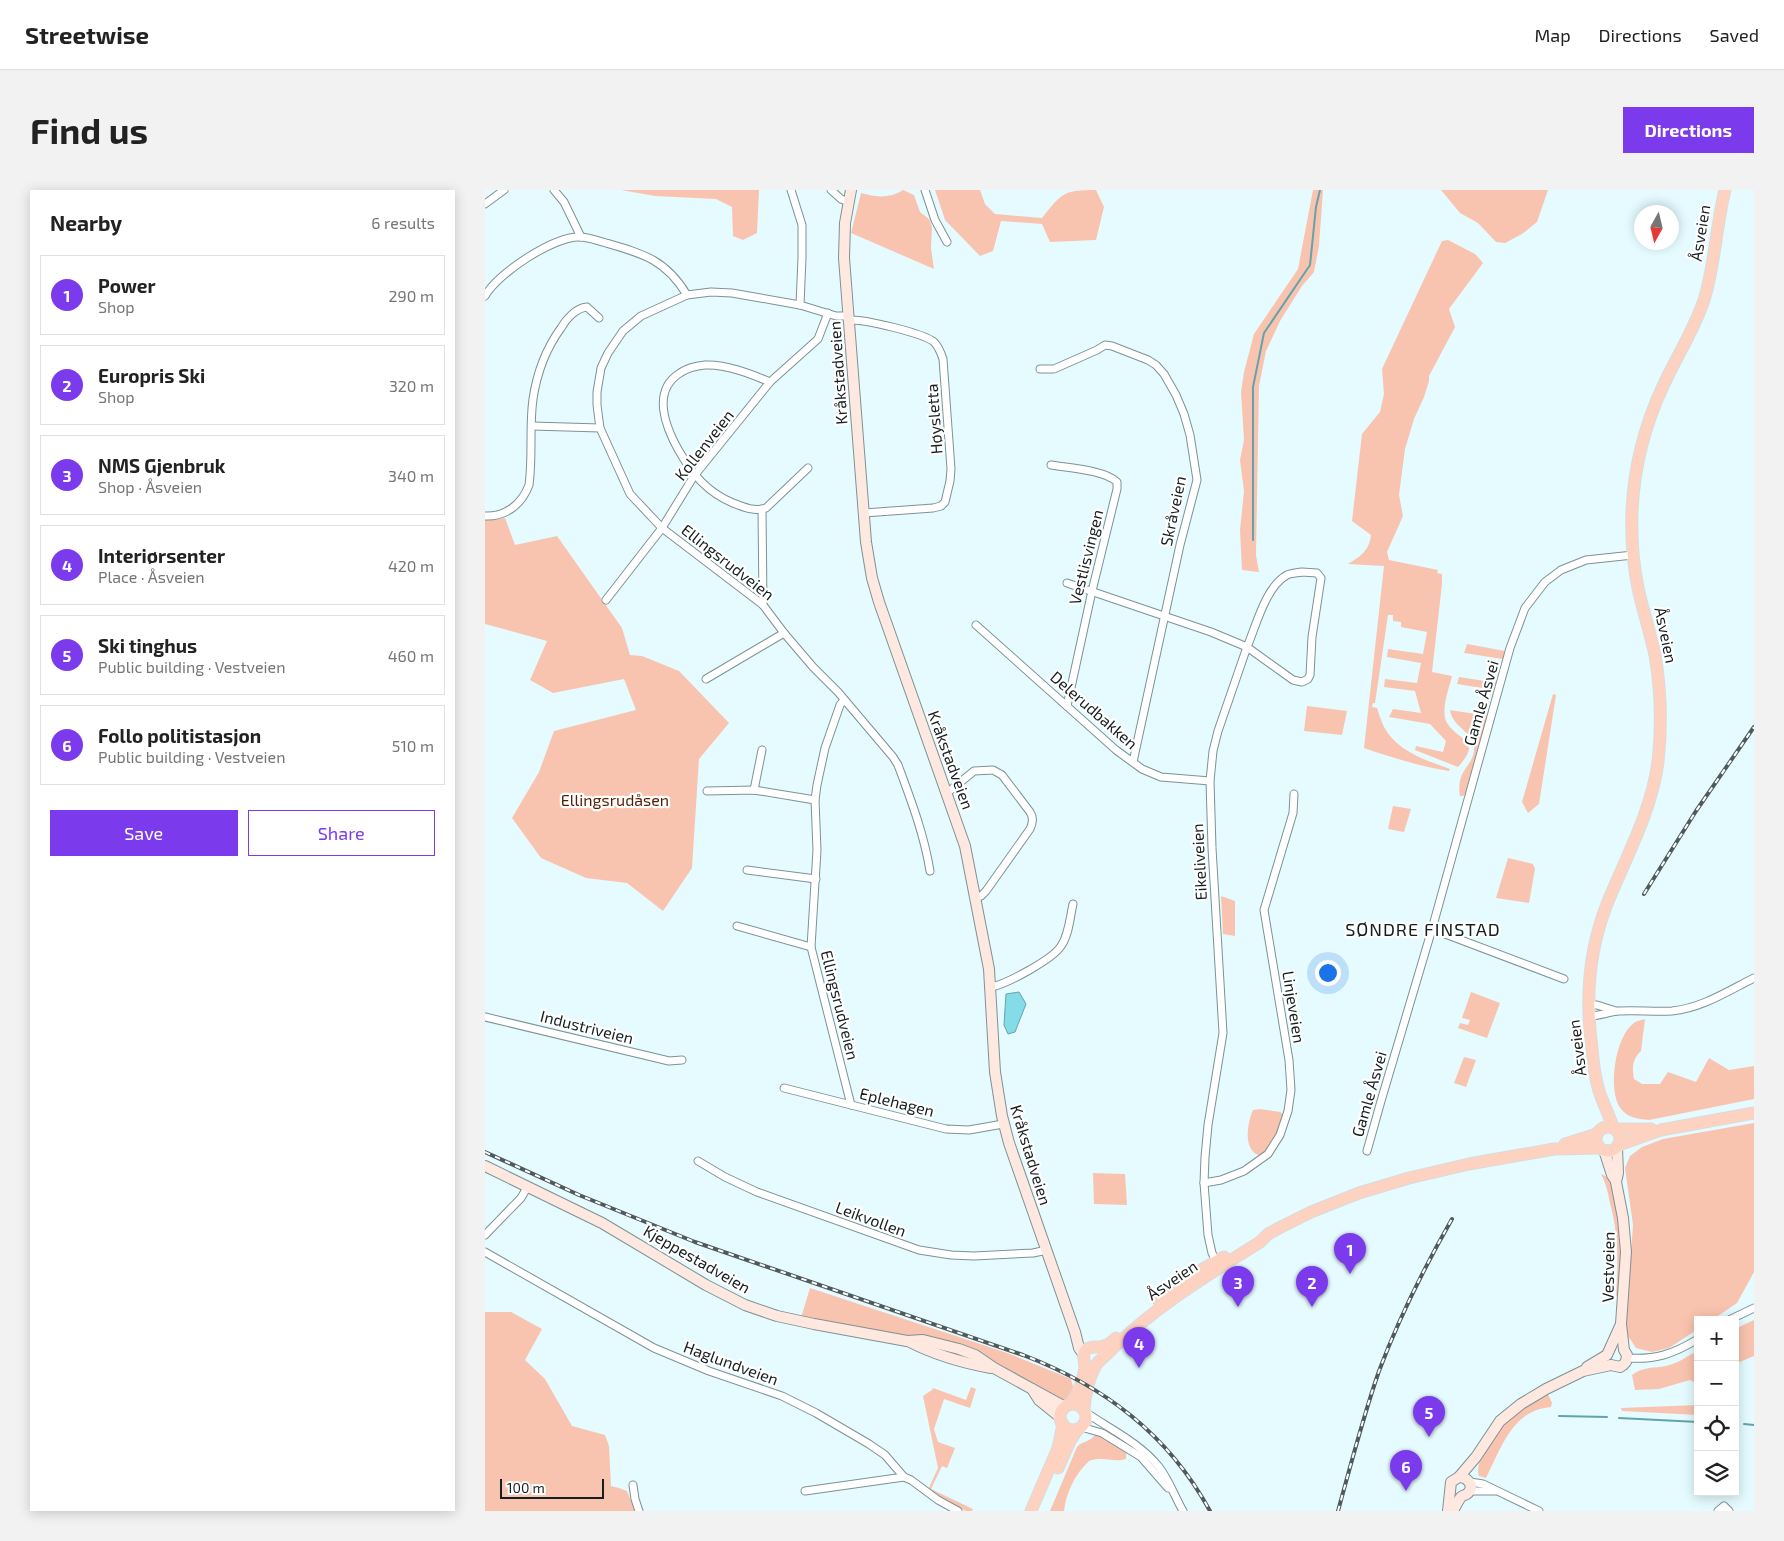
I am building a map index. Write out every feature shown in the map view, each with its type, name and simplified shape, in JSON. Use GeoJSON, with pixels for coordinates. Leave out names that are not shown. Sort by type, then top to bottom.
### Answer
{"type":"FeatureCollection","features":[{"type":"Feature","properties":{"kind":"main road","name":"Kråkstadveien"},"geometry":{"type":"LineString","coordinates":[[851,190],[844,246],[864,512],[868,556],[874,588],[965,846],[985,945],[991,987],[995,1072],[1003,1124],[1075,1332],[1092,1355]]}},
{"type":"Feature","properties":{"kind":"main road","name":"Åsveien"},"geometry":{"type":"LineString","coordinates":[[1554,1149],[1598,1132],[1599,1092],[1593,1061],[1589,1010],[1588,985],[1591,962],[1608,901],[1642,823],[1651,795],[1658,759],[1661,714],[1659,680],[1633,555],[1632,510],[1634,489],[1641,447],[1653,409],[1704,300],[1709,281],[1720,208],[1725,190]]}},
{"type":"Feature","properties":{"kind":"main road","name":"Åsveien"},"geometry":{"type":"LineString","coordinates":[[1599,1092],[1615,1128]]}},
{"type":"Feature","properties":{"kind":"main road"},"geometry":{"type":"LineString","coordinates":[[1661,1130],[1608,1126],[1598,1132],[1596,1140],[1602,1149],[1611,1151],[1618,1146],[1661,1130],[1754,1113]]}},
{"type":"Feature","properties":{"kind":"main road"},"geometry":{"type":"LineString","coordinates":[[1615,1128],[1621,1137],[1618,1146]]}},
{"type":"Feature","properties":{"kind":"main road","name":"Vestveien"},"geometry":{"type":"LineString","coordinates":[[1616,1182],[1618,1174],[1618,1146]]}},
{"type":"Feature","properties":{"kind":"main road","name":"Åsveien"},"geometry":{"type":"LineString","coordinates":[[1092,1355],[1102,1346],[1114,1340],[1152,1304],[1196,1273],[1218,1264],[1257,1238],[1343,1199],[1393,1183],[1469,1164],[1554,1149],[1602,1149]]}},
{"type":"Feature","properties":{"kind":"main road","name":"Vestveien"},"geometry":{"type":"LineString","coordinates":[[1602,1149],[1616,1182],[1623,1218],[1626,1246],[1621,1324],[1625,1354]]}},
{"type":"Feature","properties":{"kind":"main road","name":"Kjeppestadveien"},"geometry":{"type":"LineString","coordinates":[[485,1166],[625,1235],[706,1285],[745,1305],[800,1321],[907,1340],[921,1348],[971,1365],[994,1368],[1039,1392],[1064,1413]]}},
{"type":"Feature","properties":{"kind":"main road","name":"Vestveien"},"geometry":{"type":"LineString","coordinates":[[1609,1352],[1621,1324]]}},
{"type":"Feature","properties":{"kind":"main road"},"geometry":{"type":"LineString","coordinates":[[1449,1511],[1451,1482],[1459,1477],[1476,1457],[1494,1429],[1515,1408],[1536,1394],[1583,1371],[1611,1366],[1620,1367],[1626,1362],[1625,1354],[1616,1347],[1590,1364],[1583,1371]]}},
{"type":"Feature","properties":{"kind":"main road"},"geometry":{"type":"LineString","coordinates":[[1609,1352],[1607,1361],[1611,1366]]}},
{"type":"Feature","properties":{"kind":"main road"},"geometry":{"type":"LineString","coordinates":[[1040,1511],[1070,1441],[1086,1418],[1084,1411],[1092,1355]]}},
{"type":"Feature","properties":{"kind":"main road"},"geometry":{"type":"LineString","coordinates":[[1031,1511],[1058,1448],[1064,1413],[1078,1391],[1092,1355]]}},
{"type":"Feature","properties":{"kind":"main road"},"geometry":{"type":"LineString","coordinates":[[1064,1413],[1077,1405],[1084,1411]]}},
{"type":"Feature","properties":{"kind":"main road"},"geometry":{"type":"LineString","coordinates":[[1064,1413],[1069,1429],[1079,1428]]}},
{"type":"Feature","properties":{"kind":"main road"},"geometry":{"type":"LineString","coordinates":[[1453,1511],[1468,1488],[1476,1457]]}},
{"type":"Feature","properties":{"kind":"main road"},"geometry":{"type":"LineString","coordinates":[[1459,1477],[1463,1477],[1468,1488]]}},
{"type":"Feature","properties":{"kind":"main road"},"geometry":{"type":"LineString","coordinates":[[1451,1491],[1456,1495],[1468,1488]]}},
{"type":"Feature","properties":{"kind":"street"},"geometry":{"type":"LineString","coordinates":[[485,204],[504,190]]}},
{"type":"Feature","properties":{"kind":"street"},"geometry":{"type":"LineString","coordinates":[[554,190],[564,202],[581,237]]}},
{"type":"Feature","properties":{"kind":"street"},"geometry":{"type":"LineString","coordinates":[[791,190],[802,231],[803,258],[800,305]]}},
{"type":"Feature","properties":{"kind":"street"},"geometry":{"type":"LineString","coordinates":[[831,190],[839,198],[849,202]]}},
{"type":"Feature","properties":{"kind":"street"},"geometry":{"type":"LineString","coordinates":[[925,190],[935,220],[947,242]]}},
{"type":"Feature","properties":{"kind":"street"},"geometry":{"type":"LineString","coordinates":[[485,296],[505,272],[536,252],[568,238],[581,237],[649,257],[665,268],[677,280],[687,295]]}},
{"type":"Feature","properties":{"kind":"street","name":"Ellingsrudveien"},"geometry":{"type":"LineString","coordinates":[[849,318],[800,305],[732,293],[711,292],[687,295],[641,316],[623,331],[608,353],[601,368],[597,392],[600,428],[630,494],[662,528],[763,604],[784,633],[844,700],[839,708],[825,748],[815,800],[817,850],[811,947],[851,1105]]}},
{"type":"Feature","properties":{"kind":"street"},"geometry":{"type":"LineString","coordinates":[[485,516],[495,516],[507,512],[519,503],[529,485],[533,401],[539,369],[548,346],[564,323],[581,308],[587,308],[599,318]]}},
{"type":"Feature","properties":{"kind":"street","name":"Kollenveien"},"geometry":{"type":"LineString","coordinates":[[606,600],[662,528],[694,476],[771,382],[817,341],[829,313]]}},
{"type":"Feature","properties":{"kind":"street","name":"Høysletta"},"geometry":{"type":"LineString","coordinates":[[849,318],[922,335],[940,349],[943,359],[951,469],[948,496],[944,504],[937,507],[864,512]]}},
{"type":"Feature","properties":{"kind":"street","name":"Skråveien"},"geometry":{"type":"LineString","coordinates":[[1040,369],[1054,369],[1105,345],[1112,346],[1155,365],[1164,374],[1185,414],[1190,435],[1197,480],[1180,545],[1133,762]]}},
{"type":"Feature","properties":{"kind":"street"},"geometry":{"type":"LineString","coordinates":[[771,382],[725,367],[706,365],[689,368],[669,383],[663,396],[663,412],[668,428],[694,476],[710,490],[729,501],[747,508],[762,509],[773,502],[808,468]]}},
{"type":"Feature","properties":{"kind":"street"},"geometry":{"type":"LineString","coordinates":[[532,426],[600,428]]}},
{"type":"Feature","properties":{"kind":"street","name":"Vestlisvingen"},"geometry":{"type":"LineString","coordinates":[[1051,465],[1093,472],[1113,478],[1117,482],[1117,489],[1067,706]]}},
{"type":"Feature","properties":{"kind":"street"},"geometry":{"type":"LineString","coordinates":[[762,509],[763,604]]}},
{"type":"Feature","properties":{"kind":"street","name":"Gamle Åsvei"},"geometry":{"type":"LineString","coordinates":[[1367,1152],[1432,929],[1510,648],[1525,608],[1545,582],[1561,570],[1586,560],[1633,555]]}},
{"type":"Feature","properties":{"kind":"street","name":"Eikeliveien"},"geometry":{"type":"LineString","coordinates":[[1218,1264],[1207,1235],[1204,1183],[1208,1125],[1223,1033],[1213,867],[1210,781],[1213,751],[1218,730],[1247,647],[1271,589],[1278,581],[1289,574],[1302,572],[1317,573],[1321,578],[1321,587],[1312,637],[1310,675],[1308,679],[1302,682],[1293,680],[1247,647]]}},
{"type":"Feature","properties":{"kind":"street"},"geometry":{"type":"LineString","coordinates":[[1067,583],[1166,616],[1247,647]]}},
{"type":"Feature","properties":{"kind":"street","name":"Delerudbakken"},"geometry":{"type":"LineString","coordinates":[[976,625],[1116,750],[1142,769],[1161,777],[1210,781]]}},
{"type":"Feature","properties":{"kind":"street"},"geometry":{"type":"LineString","coordinates":[[706,679],[784,633]]}},
{"type":"Feature","properties":{"kind":"street"},"geometry":{"type":"LineString","coordinates":[[844,700],[898,765],[923,834],[930,871]]}},
{"type":"Feature","properties":{"kind":"street"},"geometry":{"type":"LineString","coordinates":[[754,790],[762,750]]}},
{"type":"Feature","properties":{"kind":"street"},"geometry":{"type":"LineString","coordinates":[[947,793],[974,771],[993,770],[1004,778],[1033,817],[1030,829],[992,884],[984,894],[976,897]]}},
{"type":"Feature","properties":{"kind":"street"},"geometry":{"type":"LineString","coordinates":[[707,791],[754,790],[815,800]]}},
{"type":"Feature","properties":{"kind":"street","name":"Linjeveien"},"geometry":{"type":"LineString","coordinates":[[1204,1183],[1221,1180],[1244,1171],[1268,1154],[1280,1135],[1288,1111],[1291,1090],[1289,1060],[1264,910],[1293,813],[1294,794]]}},
{"type":"Feature","properties":{"kind":"street"},"geometry":{"type":"LineString","coordinates":[[747,870],[816,880]]}},
{"type":"Feature","properties":{"kind":"street"},"geometry":{"type":"LineString","coordinates":[[991,987],[1016,976],[1057,950],[1065,939],[1073,904]]}},
{"type":"Feature","properties":{"kind":"street"},"geometry":{"type":"LineString","coordinates":[[737,926],[811,947]]}},
{"type":"Feature","properties":{"kind":"street"},"geometry":{"type":"LineString","coordinates":[[1432,929],[1564,979]]}},
{"type":"Feature","properties":{"kind":"street"},"geometry":{"type":"LineString","coordinates":[[1616,1011],[1597,1005],[1589,1010],[1598,1016],[1616,1011],[1673,1011],[1684,1009],[1712,999],[1754,978]]}},
{"type":"Feature","properties":{"kind":"street","name":"Industriveien"},"geometry":{"type":"LineString","coordinates":[[485,1016],[669,1061],[682,1060]]}},
{"type":"Feature","properties":{"kind":"street","name":"Eplehagen"},"geometry":{"type":"LineString","coordinates":[[784,1088],[946,1129],[975,1130],[1003,1124]]}},
{"type":"Feature","properties":{"kind":"street","name":"Leikvollen"},"geometry":{"type":"LineString","coordinates":[[698,1161],[725,1177],[757,1192],[919,1250],[951,1255],[975,1256],[1047,1250]]}},
{"type":"Feature","properties":{"kind":"street"},"geometry":{"type":"LineString","coordinates":[[485,1235],[521,1198],[528,1186]]}},
{"type":"Feature","properties":{"kind":"street","name":"Haglundveien"},"geometry":{"type":"LineString","coordinates":[[485,1252],[654,1348],[782,1396],[816,1413],[885,1455],[903,1477],[911,1480],[925,1492],[958,1511]]}},
{"type":"Feature","properties":{"kind":"street"},"geometry":{"type":"LineString","coordinates":[[1737,1316],[1754,1308]]}},
{"type":"Feature","properties":{"kind":"street"},"geometry":{"type":"LineString","coordinates":[[1625,1354],[1652,1358],[1669,1354],[1694,1340]]}},
{"type":"Feature","properties":{"kind":"street"},"geometry":{"type":"LineString","coordinates":[[1084,1411],[1146,1453],[1167,1478],[1172,1492],[1183,1511]]}},
{"type":"Feature","properties":{"kind":"street"},"geometry":{"type":"LineString","coordinates":[[1079,1428],[1102,1433],[1141,1457],[1172,1492]]}},
{"type":"Feature","properties":{"kind":"street"},"geometry":{"type":"LineString","coordinates":[[805,1491],[903,1477]]}},
{"type":"Feature","properties":{"kind":"street"},"geometry":{"type":"LineString","coordinates":[[633,1485],[639,1511]]}},
{"type":"Feature","properties":{"kind":"street"},"geometry":{"type":"LineString","coordinates":[[1468,1488],[1498,1492],[1538,1511]]}},
{"type":"Feature","properties":{"kind":"street"},"geometry":{"type":"LineString","coordinates":[[1718,1511],[1727,1508]]}},
{"type":"Feature","properties":{"kind":"green space"},"geometry":{"type":"Polygon","coordinates":[[[621,190],[759,190],[757,233],[743,240],[733,236],[732,207],[716,199],[655,196],[621,190]]]}},
{"type":"Feature","properties":{"kind":"green space"},"geometry":{"type":"Polygon","coordinates":[[[903,190],[914,195],[920,212],[929,219],[932,227],[931,248],[934,269],[851,233],[861,193],[882,196],[893,195],[903,190]]]}},
{"type":"Feature","properties":{"kind":"green space"},"geometry":{"type":"Polygon","coordinates":[[[935,190],[980,190],[985,204],[995,214],[1042,218],[1059,198],[1070,192],[1085,190],[1096,190],[1104,207],[1096,240],[1050,242],[1042,224],[1001,221],[993,251],[980,256],[945,220],[935,190]]]}},
{"type":"Feature","properties":{"kind":"green space"},"geometry":{"type":"Polygon","coordinates":[[[1313,190],[1323,190],[1319,246],[1314,272],[1302,286],[1280,321],[1266,351],[1259,386],[1256,555],[1259,572],[1242,570],[1240,530],[1244,491],[1240,460],[1244,440],[1241,392],[1244,372],[1254,334],[1298,269],[1313,190]]]}},
{"type":"Feature","properties":{"kind":"green space"},"geometry":{"type":"Polygon","coordinates":[[[1441,190],[1548,190],[1537,222],[1522,234],[1505,243],[1496,242],[1478,223],[1460,213],[1441,190]]]}},
{"type":"Feature","properties":{"kind":"green space"},"geometry":{"type":"Polygon","coordinates":[[[1448,240],[1475,254],[1483,263],[1449,309],[1455,327],[1429,376],[1424,397],[1414,419],[1405,449],[1399,495],[1403,516],[1387,552],[1389,560],[1438,570],[1437,573],[1442,574],[1432,672],[1452,676],[1444,712],[1445,718],[1452,729],[1469,746],[1469,751],[1458,767],[1415,750],[1416,746],[1443,752],[1446,741],[1430,724],[1389,717],[1393,709],[1421,713],[1415,691],[1384,687],[1385,679],[1417,683],[1421,663],[1387,657],[1388,649],[1423,654],[1427,632],[1401,627],[1401,622],[1393,621],[1393,615],[1388,615],[1375,703],[1373,703],[1372,707],[1377,708],[1384,727],[1396,742],[1413,754],[1450,769],[1449,771],[1428,767],[1364,748],[1384,566],[1348,564],[1364,552],[1371,535],[1352,521],[1362,434],[1380,412],[1384,394],[1382,369],[1442,241],[1448,240]]]}},
{"type":"Feature","properties":{"kind":"green space","name":"Ellingsrudåsen"},"geometry":{"type":"Polygon","coordinates":[[[505,518],[515,545],[557,536],[622,628],[630,655],[642,656],[679,671],[729,723],[699,759],[692,868],[663,911],[627,883],[586,878],[541,858],[512,818],[539,772],[554,731],[636,710],[624,679],[553,693],[530,680],[547,641],[485,624],[485,520],[505,518]]]}},
{"type":"Feature","properties":{"kind":"green space"},"geometry":{"type":"Polygon","coordinates":[[[1467,644],[1505,651],[1503,659],[1464,653],[1467,644]]]}},
{"type":"Feature","properties":{"kind":"green space"},"geometry":{"type":"Polygon","coordinates":[[[1459,677],[1498,683],[1495,690],[1457,684],[1459,677]]]}},
{"type":"Feature","properties":{"kind":"green space"},"geometry":{"type":"Polygon","coordinates":[[[1553,694],[1556,695],[1539,804],[1528,813],[1522,802],[1553,694]]]}},
{"type":"Feature","properties":{"kind":"green space"},"geometry":{"type":"Polygon","coordinates":[[[1307,706],[1347,711],[1342,735],[1304,731],[1307,706]]]}},
{"type":"Feature","properties":{"kind":"green space"},"geometry":{"type":"Polygon","coordinates":[[[1450,710],[1488,716],[1463,796],[1460,796],[1460,780],[1472,759],[1474,748],[1470,737],[1454,721],[1450,710]]]}},
{"type":"Feature","properties":{"kind":"green space"},"geometry":{"type":"Polygon","coordinates":[[[1393,806],[1411,809],[1404,832],[1388,829],[1393,806]]]}},
{"type":"Feature","properties":{"kind":"green space"},"geometry":{"type":"Polygon","coordinates":[[[1508,858],[1533,864],[1535,869],[1529,903],[1496,898],[1508,858]]]}},
{"type":"Feature","properties":{"kind":"green space"},"geometry":{"type":"Polygon","coordinates":[[[1221,896],[1235,901],[1235,936],[1223,934],[1221,896]]]}},
{"type":"Feature","properties":{"kind":"green space"},"geometry":{"type":"Polygon","coordinates":[[[1471,992],[1500,1003],[1487,1038],[1458,1028],[1460,1023],[1468,1025],[1470,1020],[1462,1018],[1471,992]]]}},
{"type":"Feature","properties":{"kind":"green space"},"geometry":{"type":"Polygon","coordinates":[[[1645,1019],[1641,1051],[1633,1064],[1634,1079],[1642,1084],[1660,1084],[1668,1072],[1696,1082],[1709,1058],[1729,1070],[1754,1066],[1754,1099],[1649,1120],[1627,1114],[1621,1109],[1614,1090],[1615,1064],[1622,1039],[1627,1030],[1635,1022],[1645,1019]]]}},
{"type":"Feature","properties":{"kind":"green space"},"geometry":{"type":"Polygon","coordinates":[[[1464,1057],[1476,1060],[1466,1087],[1454,1083],[1464,1057]]]}},
{"type":"Feature","properties":{"kind":"green space"},"geometry":{"type":"Polygon","coordinates":[[[1260,1109],[1283,1114],[1275,1139],[1262,1156],[1256,1154],[1251,1149],[1248,1137],[1249,1122],[1253,1110],[1260,1109]]]}},
{"type":"Feature","properties":{"kind":"green space"},"geometry":{"type":"Polygon","coordinates":[[[1754,1123],[1754,1272],[1737,1303],[1718,1316],[1694,1316],[1694,1332],[1669,1348],[1652,1352],[1636,1348],[1628,1336],[1626,1322],[1633,1225],[1625,1168],[1630,1156],[1642,1147],[1663,1139],[1754,1123]]]}},
{"type":"Feature","properties":{"kind":"green space"},"geometry":{"type":"Polygon","coordinates":[[[1093,1173],[1125,1174],[1127,1205],[1094,1204],[1093,1173]]]}},
{"type":"Feature","properties":{"kind":"green space"},"geometry":{"type":"Polygon","coordinates":[[[1601,1174],[1609,1178],[1620,1223],[1622,1267],[1619,1293],[1616,1296],[1617,1260],[1615,1227],[1607,1188],[1601,1174]]]}},
{"type":"Feature","properties":{"kind":"green space"},"geometry":{"type":"Polygon","coordinates":[[[810,1288],[1010,1354],[1071,1379],[1073,1386],[1075,1386],[1067,1400],[1059,1404],[975,1355],[800,1321],[810,1288]]]}},
{"type":"Feature","properties":{"kind":"green space"},"geometry":{"type":"Polygon","coordinates":[[[485,1312],[511,1312],[542,1329],[525,1360],[545,1379],[572,1426],[605,1435],[609,1446],[611,1486],[627,1491],[635,1511],[485,1511],[485,1312]]]}},
{"type":"Feature","properties":{"kind":"green space"},"geometry":{"type":"Polygon","coordinates":[[[1754,1320],[1754,1356],[1739,1362],[1739,1361],[1739,1327],[1754,1320]]]}},
{"type":"Feature","properties":{"kind":"green space"},"geometry":{"type":"Polygon","coordinates":[[[1694,1352],[1694,1382],[1690,1380],[1659,1389],[1635,1390],[1632,1375],[1636,1372],[1670,1365],[1694,1352]]]}},
{"type":"Feature","properties":{"kind":"green space"},"geometry":{"type":"Polygon","coordinates":[[[971,1387],[976,1389],[970,1408],[944,1399],[934,1429],[938,1442],[955,1448],[947,1468],[942,1466],[931,1489],[973,1509],[972,1511],[966,1511],[927,1492],[938,1468],[923,1396],[933,1388],[966,1400],[971,1387]]]}},
{"type":"Feature","properties":{"kind":"green space"},"geometry":{"type":"Polygon","coordinates":[[[1547,1392],[1552,1403],[1551,1407],[1527,1415],[1517,1423],[1509,1433],[1486,1478],[1479,1476],[1478,1468],[1481,1459],[1494,1437],[1520,1409],[1547,1392]]]}},
{"type":"Feature","properties":{"kind":"green space"},"geometry":{"type":"Polygon","coordinates":[[[1694,1405],[1694,1415],[1622,1411],[1621,1408],[1694,1405]]]}},
{"type":"Feature","properties":{"kind":"green space"},"geometry":{"type":"Polygon","coordinates":[[[1095,1435],[1126,1452],[1126,1459],[1089,1461],[1079,1472],[1072,1484],[1064,1511],[1050,1511],[1077,1447],[1095,1435]]]}},
{"type":"Feature","properties":{"kind":"water"},"geometry":{"type":"Polygon","coordinates":[[[1019,992],[1026,1004],[1015,1032],[1008,1034],[1004,1025],[1006,994],[1019,992]]]}},
{"type":"Feature","properties":{"kind":"waterway"},"geometry":{"type":"LineString","coordinates":[[1253,540],[1253,387],[1264,333],[1310,265],[1316,207],[1320,190]]}},
{"type":"Feature","properties":{"kind":"waterway"},"geometry":{"type":"LineString","coordinates":[[1559,1416],[1607,1417]]}},
{"type":"Feature","properties":{"kind":"waterway"},"geometry":{"type":"LineString","coordinates":[[1619,1418],[1694,1422]]}},
{"type":"Feature","properties":{"kind":"waterway"},"geometry":{"type":"LineString","coordinates":[[1744,1424],[1754,1425]]}},
{"type":"Feature","properties":{"kind":"railway"},"geometry":{"type":"LineString","coordinates":[[1644,894],[1696,811],[1754,727]]}},
{"type":"Feature","properties":{"kind":"railway"},"geometry":{"type":"LineString","coordinates":[[485,1152],[579,1195],[695,1242],[1053,1367],[1107,1398],[1154,1436],[1193,1483],[1210,1511]]}},
{"type":"Feature","properties":{"kind":"railway"},"geometry":{"type":"LineString","coordinates":[[1338,1511],[1362,1423],[1379,1371],[1413,1294],[1452,1219]]}},
{"type":"Feature","properties":{"kind":"place","name":"Power"},"geometry":{"type":"Point","coordinates":[1350,1274]}},
{"type":"Feature","properties":{"kind":"place","name":"NMS Gjenbruk"},"geometry":{"type":"Point","coordinates":[1238,1307]}},
{"type":"Feature","properties":{"kind":"place","name":"Europris Ski"},"geometry":{"type":"Point","coordinates":[1312,1307]}},
{"type":"Feature","properties":{"kind":"place","name":"Interiørsenter"},"geometry":{"type":"Point","coordinates":[1139,1368]}},
{"type":"Feature","properties":{"kind":"place","name":"Ski tinghus"},"geometry":{"type":"Point","coordinates":[1429,1437]}},
{"type":"Feature","properties":{"kind":"place","name":"Follo politistasjon"},"geometry":{"type":"Point","coordinates":[1406,1491]}},
{"type":"Feature","properties":{"kind":"district","name":"SØNDRE FINSTAD"},"geometry":{"type":"Point","coordinates":[1423,930]}}]}
